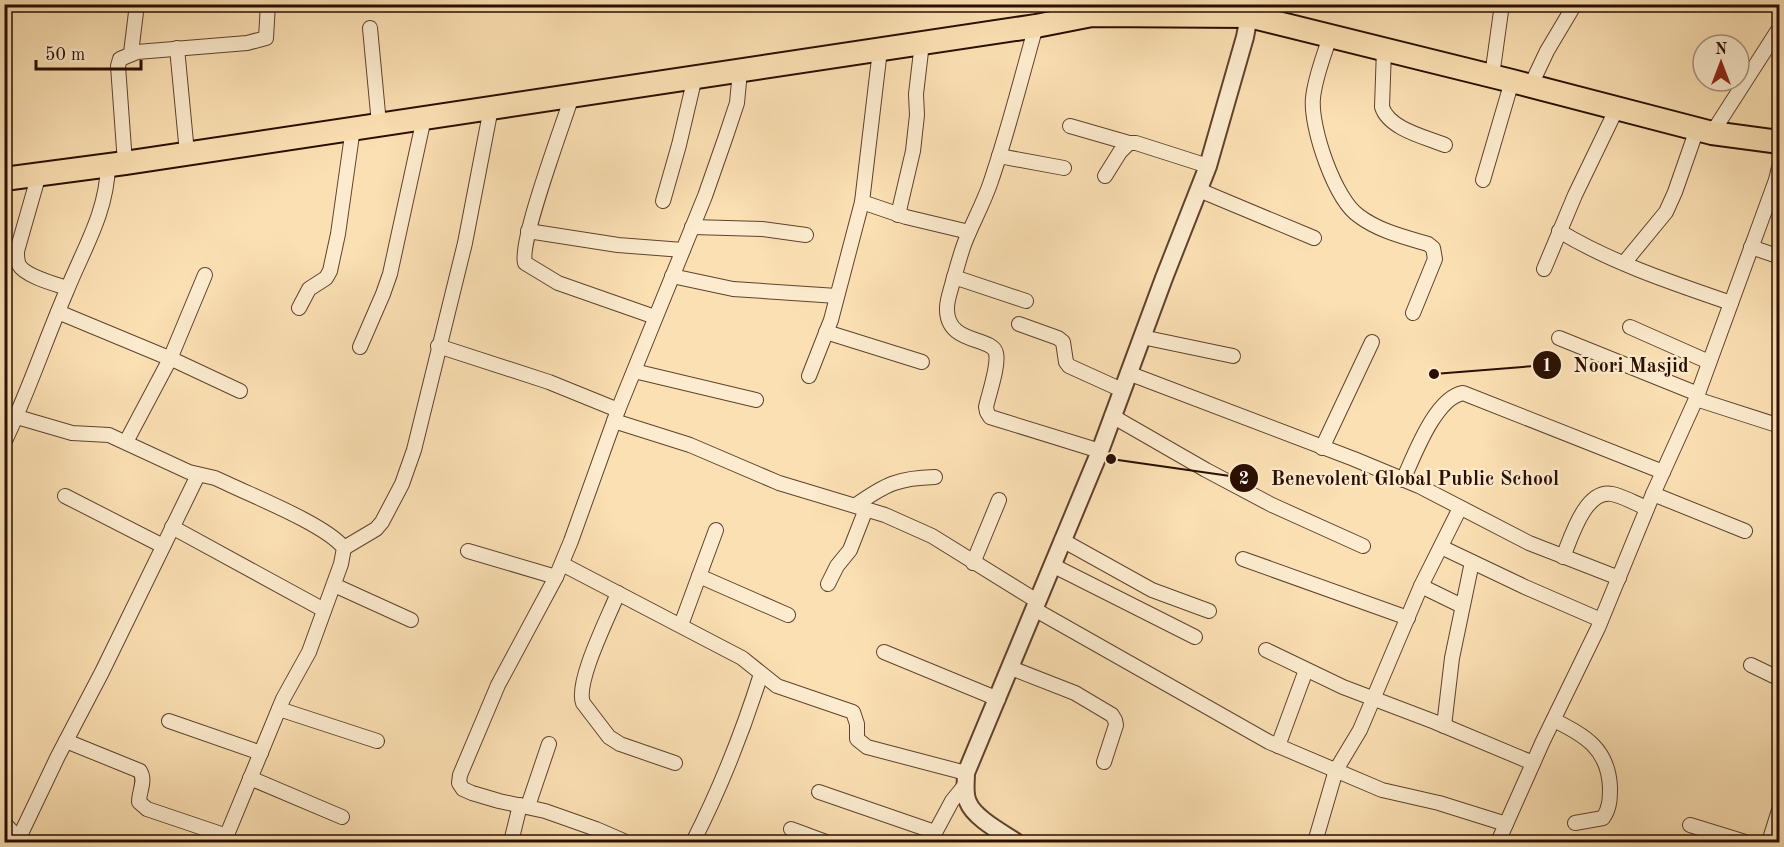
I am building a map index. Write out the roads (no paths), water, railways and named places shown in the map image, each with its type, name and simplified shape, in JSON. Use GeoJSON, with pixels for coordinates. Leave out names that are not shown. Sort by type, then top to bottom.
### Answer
{"type":"FeatureCollection","features":[{"type":"Feature","properties":{"kind":"highway"},"geometry":{"type":"LineString","coordinates":[[4,179],[880,50],[1092,15],[1249,16],[1705,130],[1779,142]]}},
{"type":"Feature","properties":{"kind":"street"},"geometry":{"type":"LineString","coordinates":[[131,54],[137,4]]}},
{"type":"Feature","properties":{"kind":"street"},"geometry":{"type":"LineString","coordinates":[[4,443],[67,288],[84,255],[116,164],[120,59],[131,54],[247,43],[266,38],[268,4]]}},
{"type":"Feature","properties":{"kind":"street"},"geometry":{"type":"LineString","coordinates":[[1483,180],[1512,81],[1502,4]]}},
{"type":"Feature","properties":{"kind":"street"},"geometry":{"type":"LineString","coordinates":[[1512,81],[1547,51],[1575,4]]}},
{"type":"Feature","properties":{"kind":"street"},"geometry":{"type":"LineString","coordinates":[[819,792],[932,837],[966,779],[1035,605],[1100,451],[1208,166],[1249,16]]}},
{"type":"Feature","properties":{"kind":"street"},"geometry":{"type":"LineString","coordinates":[[1036,26],[999,156],[989,187],[969,232],[954,277],[947,308],[950,323],[963,336],[992,346],[995,350],[995,370],[986,407],[990,417],[1100,451]]}},
{"type":"Feature","properties":{"kind":"street"},"geometry":{"type":"LineString","coordinates":[[1624,262],[1665,212],[1705,130],[1779,27]]}},
{"type":"Feature","properties":{"kind":"street"},"geometry":{"type":"LineString","coordinates":[[370,28],[380,124]]}},
{"type":"Feature","properties":{"kind":"street"},"geometry":{"type":"LineString","coordinates":[[1330,36],[1317,79],[1313,101],[1314,122],[1326,162],[1352,211],[1377,226],[1428,244],[1433,248],[1435,259],[1413,313]]}},
{"type":"Feature","properties":{"kind":"street"},"geometry":{"type":"LineString","coordinates":[[898,215],[913,151],[922,43]]}},
{"type":"Feature","properties":{"kind":"street"},"geometry":{"type":"LineString","coordinates":[[177,48],[187,153]]}},
{"type":"Feature","properties":{"kind":"street"},"geometry":{"type":"LineString","coordinates":[[1384,49],[1382,106],[1384,114],[1404,128],[1444,145]]}},
{"type":"Feature","properties":{"kind":"street"},"geometry":{"type":"LineString","coordinates":[[809,376],[837,296],[862,202],[880,50]]}},
{"type":"Feature","properties":{"kind":"street"},"geometry":{"type":"LineString","coordinates":[[626,843],[596,829],[463,789],[459,783],[460,775],[498,685],[559,570],[616,415],[692,227],[737,103],[740,71]]}},
{"type":"Feature","properties":{"kind":"street"},"geometry":{"type":"LineString","coordinates":[[663,201],[695,77]]}},
{"type":"Feature","properties":{"kind":"street"},"geometry":{"type":"LineString","coordinates":[[572,96],[528,231],[523,257],[525,264],[558,283],[655,317]]}},
{"type":"Feature","properties":{"kind":"street"},"geometry":{"type":"LineString","coordinates":[[344,548],[376,529],[382,522],[402,484],[414,450],[465,243],[491,108]]}},
{"type":"Feature","properties":{"kind":"street"},"geometry":{"type":"LineString","coordinates":[[1544,269],[1581,181],[1617,108]]}},
{"type":"Feature","properties":{"kind":"street"},"geometry":{"type":"LineString","coordinates":[[360,347],[384,294],[390,274],[424,118]]}},
{"type":"Feature","properties":{"kind":"street"},"geometry":{"type":"LineString","coordinates":[[1070,126],[1136,143],[1208,166]]}},
{"type":"Feature","properties":{"kind":"street"},"geometry":{"type":"LineString","coordinates":[[299,308],[309,289],[326,278],[332,265],[353,128]]}},
{"type":"Feature","properties":{"kind":"street"},"geometry":{"type":"LineString","coordinates":[[1105,176],[1120,152],[1129,143]]}},
{"type":"Feature","properties":{"kind":"street"},"geometry":{"type":"LineString","coordinates":[[999,156],[1064,168]]}},
{"type":"Feature","properties":{"kind":"street"},"geometry":{"type":"LineString","coordinates":[[1498,843],[1601,620],[1653,494],[1697,396],[1751,247],[1775,196],[1779,163]]}},
{"type":"Feature","properties":{"kind":"street"},"geometry":{"type":"LineString","coordinates":[[39,174],[17,250],[18,263],[32,274],[67,288]]}},
{"type":"Feature","properties":{"kind":"street"},"geometry":{"type":"LineString","coordinates":[[1198,190],[1314,238]]}},
{"type":"Feature","properties":{"kind":"street"},"geometry":{"type":"LineString","coordinates":[[862,202],[898,215],[969,232]]}},
{"type":"Feature","properties":{"kind":"street"},"geometry":{"type":"LineString","coordinates":[[692,227],[762,229],[806,236]]}},
{"type":"Feature","properties":{"kind":"street"},"geometry":{"type":"LineString","coordinates":[[528,231],[618,245],[683,250]]}},
{"type":"Feature","properties":{"kind":"street"},"geometry":{"type":"LineString","coordinates":[[1559,231],[1585,246],[1667,281],[1731,303]]}},
{"type":"Feature","properties":{"kind":"street"},"geometry":{"type":"LineString","coordinates":[[1751,247],[1779,257]]}},
{"type":"Feature","properties":{"kind":"street"},"geometry":{"type":"LineString","coordinates":[[126,442],[170,359],[205,275]]}},
{"type":"Feature","properties":{"kind":"street"},"geometry":{"type":"LineString","coordinates":[[672,276],[734,289],[837,296]]}},
{"type":"Feature","properties":{"kind":"street"},"geometry":{"type":"LineString","coordinates":[[954,277],[1026,301]]}},
{"type":"Feature","properties":{"kind":"street"},"geometry":{"type":"LineString","coordinates":[[58,312],[240,391]]}},
{"type":"Feature","properties":{"kind":"street"},"geometry":{"type":"LineString","coordinates":[[1019,324],[1058,338],[1063,342],[1066,362],[1069,366],[1122,390]]}},
{"type":"Feature","properties":{"kind":"street"},"geometry":{"type":"LineString","coordinates":[[1630,327],[1709,362]]}},
{"type":"Feature","properties":{"kind":"street"},"geometry":{"type":"LineString","coordinates":[[825,332],[922,362]]}},
{"type":"Feature","properties":{"kind":"street"},"geometry":{"type":"LineString","coordinates":[[1142,337],[1233,356]]}},
{"type":"Feature","properties":{"kind":"street"},"geometry":{"type":"LineString","coordinates":[[1559,338],[1697,396],[1779,426]]}},
{"type":"Feature","properties":{"kind":"street"},"geometry":{"type":"LineString","coordinates":[[1322,448],[1372,342]]}},
{"type":"Feature","properties":{"kind":"street"},"geometry":{"type":"LineString","coordinates":[[438,346],[549,382],[616,415],[779,483],[885,515],[932,536],[1035,605],[1241,728],[1382,790],[1439,803],[1506,824]]}},
{"type":"Feature","properties":{"kind":"street"},"geometry":{"type":"LineString","coordinates":[[634,370],[756,400]]}},
{"type":"Feature","properties":{"kind":"street"},"geometry":{"type":"LineString","coordinates":[[1128,373],[1403,480],[1522,540],[1618,579]]}},
{"type":"Feature","properties":{"kind":"street"},"geometry":{"type":"LineString","coordinates":[[1403,480],[1432,421],[1452,398],[1463,393],[1663,472]]}},
{"type":"Feature","properties":{"kind":"street"},"geometry":{"type":"LineString","coordinates":[[1112,416],[1272,505],[1362,546]]}},
{"type":"Feature","properties":{"kind":"street"},"geometry":{"type":"LineString","coordinates":[[16,417],[72,433],[109,435],[198,475],[215,478],[332,536],[344,548],[345,553],[301,669],[279,709],[225,839],[147,809],[139,802],[143,782],[140,771],[66,741]]}},
{"type":"Feature","properties":{"kind":"street"},"geometry":{"type":"LineString","coordinates":[[4,823],[20,841],[66,741],[198,475]]}},
{"type":"Feature","properties":{"kind":"street"},"geometry":{"type":"LineString","coordinates":[[828,584],[837,566],[850,550],[861,507],[895,481],[935,477]]}},
{"type":"Feature","properties":{"kind":"street"},"geometry":{"type":"LineString","coordinates":[[1563,557],[1580,517],[1596,497],[1604,493],[1613,494],[1647,508]]}},
{"type":"Feature","properties":{"kind":"street"},"geometry":{"type":"LineString","coordinates":[[1653,494],[1744,531]]}},
{"type":"Feature","properties":{"kind":"street"},"geometry":{"type":"LineString","coordinates":[[65,496],[163,546]]}},
{"type":"Feature","properties":{"kind":"street"},"geometry":{"type":"LineString","coordinates":[[973,563],[999,500]]}},
{"type":"Feature","properties":{"kind":"street"},"geometry":{"type":"LineString","coordinates":[[1315,843],[1336,770],[1360,730],[1421,586],[1460,508]]}},
{"type":"Feature","properties":{"kind":"street"},"geometry":{"type":"LineString","coordinates":[[172,528],[324,610]]}},
{"type":"Feature","properties":{"kind":"street"},"geometry":{"type":"LineString","coordinates":[[681,625],[716,530]]}},
{"type":"Feature","properties":{"kind":"street"},"geometry":{"type":"LineString","coordinates":[[1062,540],[1152,590],[1209,611]]}},
{"type":"Feature","properties":{"kind":"street"},"geometry":{"type":"LineString","coordinates":[[1441,547],[1601,620]]}},
{"type":"Feature","properties":{"kind":"street"},"geometry":{"type":"LineString","coordinates":[[468,551],[559,570],[618,593],[742,658],[777,686],[853,712],[857,739],[867,747],[966,779]]}},
{"type":"Feature","properties":{"kind":"street"},"geometry":{"type":"LineString","coordinates":[[1243,559],[1408,618]]}},
{"type":"Feature","properties":{"kind":"street"},"geometry":{"type":"LineString","coordinates":[[1444,726],[1452,658],[1472,562]]}},
{"type":"Feature","properties":{"kind":"street"},"geometry":{"type":"LineString","coordinates":[[1052,565],[1195,637]]}},
{"type":"Feature","properties":{"kind":"street"},"geometry":{"type":"LineString","coordinates":[[699,576],[788,615]]}},
{"type":"Feature","properties":{"kind":"street"},"geometry":{"type":"LineString","coordinates":[[334,585],[411,620]]}},
{"type":"Feature","properties":{"kind":"street"},"geometry":{"type":"LineString","coordinates":[[1421,586],[1462,606]]}},
{"type":"Feature","properties":{"kind":"street"},"geometry":{"type":"LineString","coordinates":[[618,593],[584,677],[580,696],[609,737],[620,744],[675,763]]}},
{"type":"Feature","properties":{"kind":"street"},"geometry":{"type":"LineString","coordinates":[[1266,650],[1343,687],[1533,764]]}},
{"type":"Feature","properties":{"kind":"street"},"geometry":{"type":"LineString","coordinates":[[884,652],[998,699]]}},
{"type":"Feature","properties":{"kind":"street"},"geometry":{"type":"LineString","coordinates":[[1751,665],[1779,679]]}},
{"type":"Feature","properties":{"kind":"street"},"geometry":{"type":"LineString","coordinates":[[1011,668],[1076,693],[1112,715],[1116,725],[1104,762]]}},
{"type":"Feature","properties":{"kind":"street"},"geometry":{"type":"LineString","coordinates":[[1278,746],[1306,670]]}},
{"type":"Feature","properties":{"kind":"street"},"geometry":{"type":"LineString","coordinates":[[693,843],[743,731],[761,674]]}},
{"type":"Feature","properties":{"kind":"street"},"geometry":{"type":"LineString","coordinates":[[279,709],[377,741]]}},
{"type":"Feature","properties":{"kind":"street"},"geometry":{"type":"LineString","coordinates":[[1554,720],[1585,737],[1599,752],[1609,772],[1610,800],[1603,818],[1575,823]]}},
{"type":"Feature","properties":{"kind":"street"},"geometry":{"type":"LineString","coordinates":[[169,721],[261,753]]}},
{"type":"Feature","properties":{"kind":"street"},"geometry":{"type":"LineString","coordinates":[[512,843],[549,744]]}},
{"type":"Feature","properties":{"kind":"street"},"geometry":{"type":"LineString","coordinates":[[250,778],[342,817]]}},
{"type":"Feature","properties":{"kind":"street"},"geometry":{"type":"LineString","coordinates":[[966,779],[966,800],[971,808],[978,816],[1016,843]]}},
{"type":"Feature","properties":{"kind":"street"},"geometry":{"type":"LineString","coordinates":[[1768,843],[1777,823],[1779,807]]}},
{"type":"Feature","properties":{"kind":"street"},"geometry":{"type":"LineString","coordinates":[[1690,825],[1745,843]]}},
{"type":"Feature","properties":{"kind":"street"},"geometry":{"type":"LineString","coordinates":[[791,829],[826,843]]}},
{"type":"Feature","properties":{"kind":"place","name":"Noori Masjid"},"geometry":{"type":"Point","coordinates":[1434,374]}},
{"type":"Feature","properties":{"kind":"place","name":"Benevolent Global Public School"},"geometry":{"type":"Point","coordinates":[1111,459]}}]}
